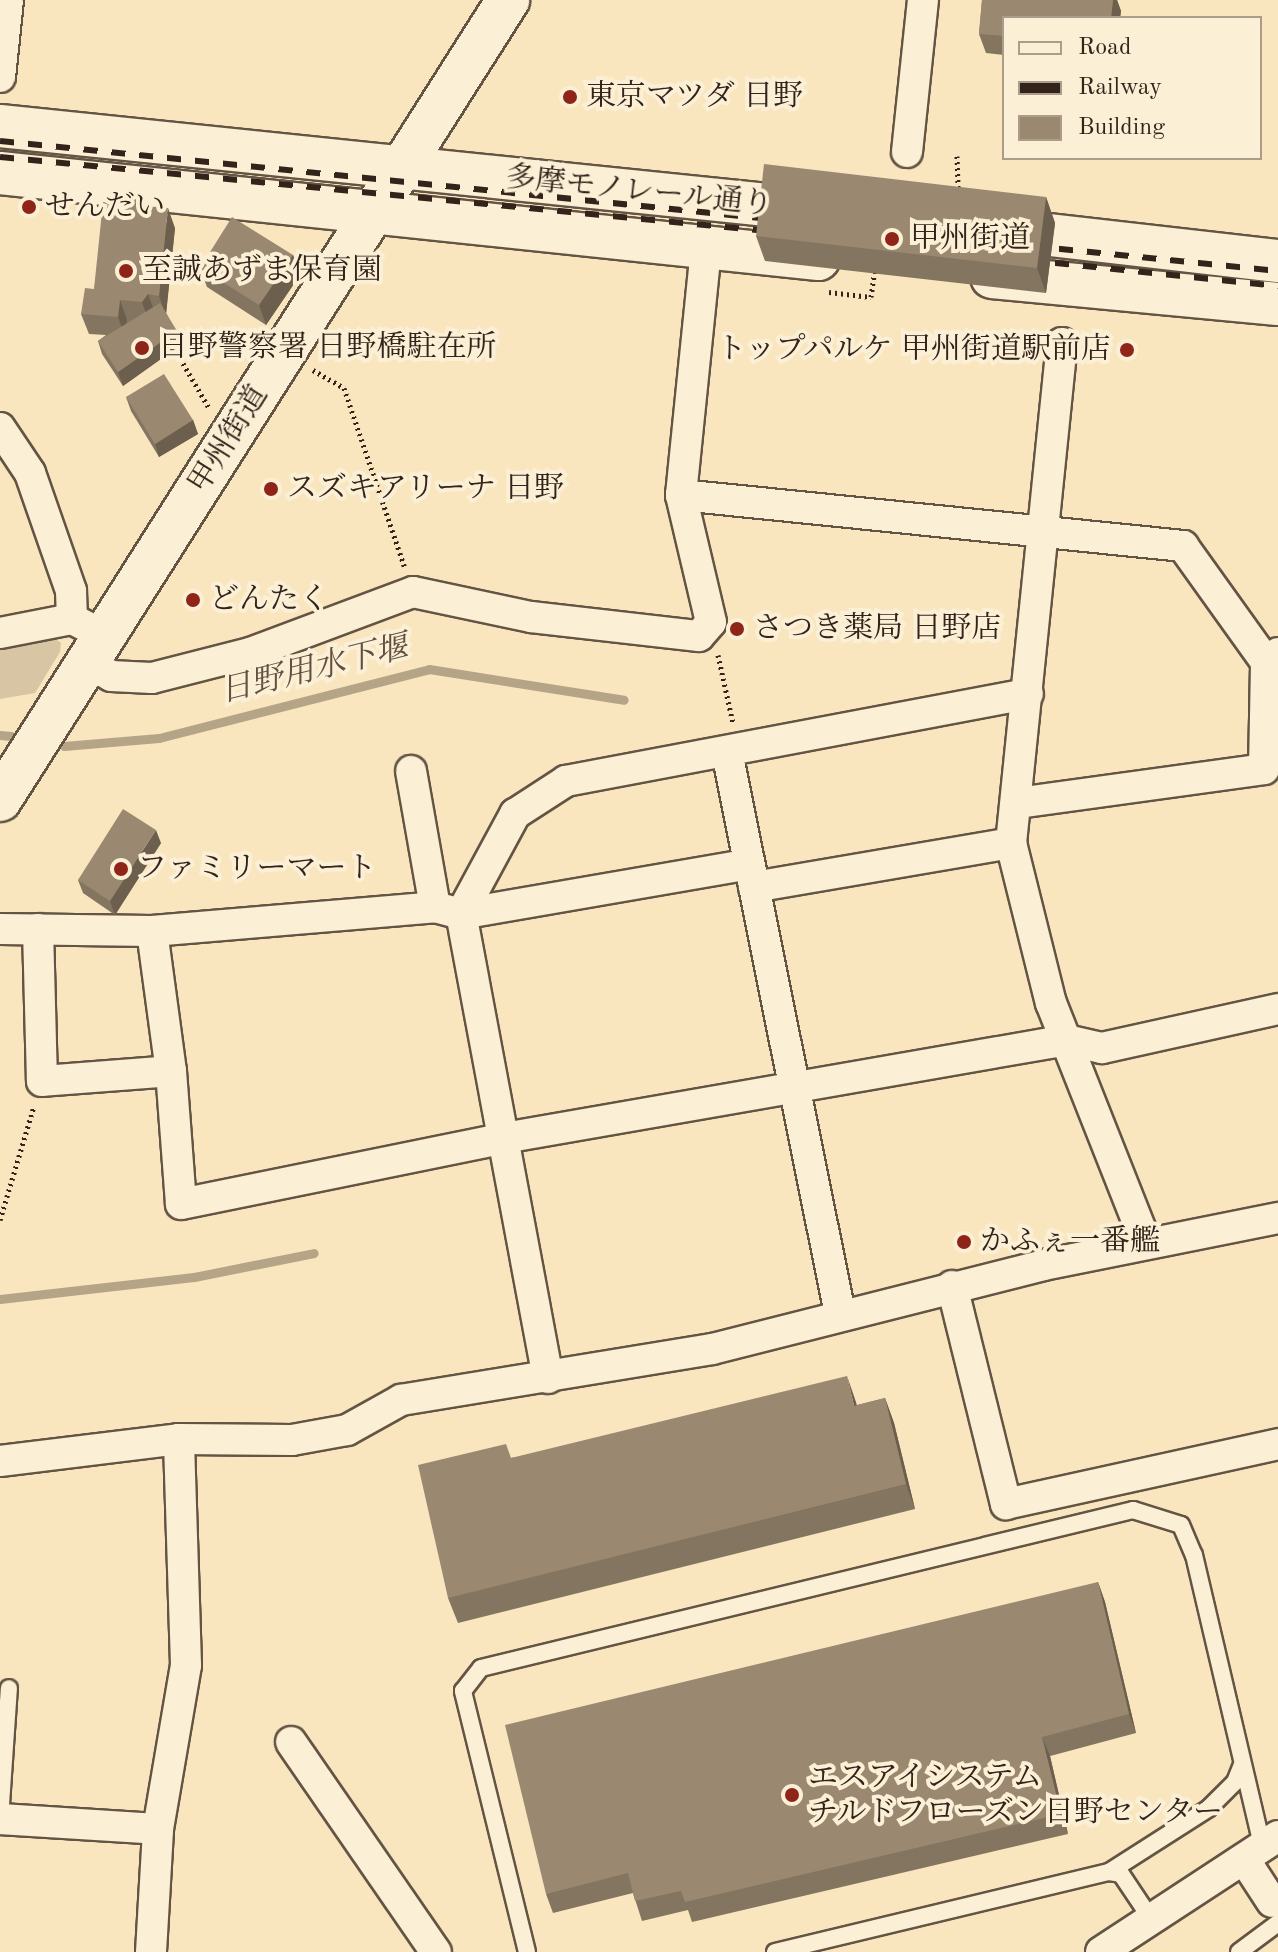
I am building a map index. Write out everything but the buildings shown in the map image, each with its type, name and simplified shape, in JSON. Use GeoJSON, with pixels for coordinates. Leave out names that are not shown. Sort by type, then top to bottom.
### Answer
{"type":"FeatureCollection","features":[{"type":"Feature","properties":{"kind":"main road","name":"甲州街道"},"geometry":{"type":"LineString","coordinates":[[0,800],[88,639],[403,168],[508,0]]}},
{"type":"Feature","properties":{"kind":"main road","name":"多摩モノレール通り"},"geometry":{"type":"LineString","coordinates":[[0,126],[854,214]]}},
{"type":"Feature","properties":{"kind":"main road","name":"多摩モノレール通り"},"geometry":{"type":"LineString","coordinates":[[0,173],[706,247],[867,275]]}},
{"type":"Feature","properties":{"kind":"main road"},"geometry":{"type":"LineString","coordinates":[[958,201],[1278,261]]}},
{"type":"Feature","properties":{"kind":"main road"},"geometry":{"type":"LineString","coordinates":[[945,272],[1278,304]]}},
{"type":"Feature","properties":{"kind":"street"},"geometry":{"type":"LineString","coordinates":[[0,77],[8,0]]}},
{"type":"Feature","properties":{"kind":"street"},"geometry":{"type":"LineString","coordinates":[[907,152],[923,0]]}},
{"type":"Feature","properties":{"kind":"street"},"geometry":{"type":"LineString","coordinates":[[0,428],[30,473],[88,639],[111,676],[152,678],[250,653],[413,592],[531,617],[699,636],[711,622],[681,495],[706,247]]}},
{"type":"Feature","properties":{"kind":"street"},"geometry":{"type":"LineString","coordinates":[[1062,343],[1011,843],[1051,1003],[1145,1241]]}},
{"type":"Feature","properties":{"kind":"street"},"geometry":{"type":"LineString","coordinates":[[681,495],[1183,546],[1272,658],[1271,769],[1017,803]]}},
{"type":"Feature","properties":{"kind":"street"},"geometry":{"type":"LineString","coordinates":[[0,633],[88,639]]}},
{"type":"Feature","properties":{"kind":"street"},"geometry":{"type":"LineString","coordinates":[[448,910],[515,814],[566,781],[1028,694]]}},
{"type":"Feature","properties":{"kind":"street"},"geometry":{"type":"LineString","coordinates":[[733,750],[752,876],[792,1088],[840,1314]]}},
{"type":"Feature","properties":{"kind":"street"},"geometry":{"type":"LineString","coordinates":[[411,771],[504,1138],[548,1378]]}},
{"type":"Feature","properties":{"kind":"street"},"geometry":{"type":"LineString","coordinates":[[0,929],[152,931],[448,910],[1011,843]]}},
{"type":"Feature","properties":{"kind":"street"},"geometry":{"type":"LineString","coordinates":[[38,929],[42,1081],[171,1071]]}},
{"type":"Feature","properties":{"kind":"street"},"geometry":{"type":"LineString","coordinates":[[152,931],[171,1071],[181,1204],[504,1138],[1067,1040],[1102,1048],[1278,1009]]}},
{"type":"Feature","properties":{"kind":"street"},"geometry":{"type":"LineString","coordinates":[[0,1461],[179,1439],[292,1440],[347,1430],[401,1400],[712,1349],[952,1286],[1145,1241],[1278,1218]]}},
{"type":"Feature","properties":{"kind":"street"},"geometry":{"type":"LineString","coordinates":[[952,1286],[1006,1504],[1278,1444]]}},
{"type":"Feature","properties":{"kind":"street"},"geometry":{"type":"LineString","coordinates":[[151,1952],[158,1829],[186,1665],[179,1439]]}},
{"type":"Feature","properties":{"kind":"street"},"geometry":{"type":"LineString","coordinates":[[291,1742],[436,1952]]}},
{"type":"Feature","properties":{"kind":"street"},"geometry":{"type":"LineString","coordinates":[[0,1819],[158,1829]]}},
{"type":"Feature","properties":{"kind":"street"},"geometry":{"type":"LineString","coordinates":[[1101,1952],[1261,1847],[1275,1913]]}},
{"type":"Feature","properties":{"kind":"lane"},"geometry":{"type":"LineString","coordinates":[[527,1952],[463,1691],[481,1668],[1133,1510],[1181,1525],[1194,1555],[1261,1847]]}},
{"type":"Feature","properties":{"kind":"lane"},"geometry":{"type":"LineString","coordinates":[[0,1819],[9,1688]]}},
{"type":"Feature","properties":{"kind":"lane"},"geometry":{"type":"LineString","coordinates":[[775,1952],[1109,1872],[1209,1808],[1235,1782],[1242,1765]]}},
{"type":"Feature","properties":{"kind":"lane"},"geometry":{"type":"LineString","coordinates":[[1109,1872],[1121,1874],[1151,1919]]}},
{"type":"Feature","properties":{"kind":"lane"},"geometry":{"type":"LineString","coordinates":[[1239,1952],[1275,1913]]}},
{"type":"Feature","properties":{"kind":"path"},"geometry":{"type":"LineString","coordinates":[[957,156],[958,201]]}},
{"type":"Feature","properties":{"kind":"path"},"geometry":{"type":"LineString","coordinates":[[177,353],[216,419]]}},
{"type":"Feature","properties":{"kind":"path"},"geometry":{"type":"LineString","coordinates":[[308,367],[344,388],[413,592]]}},
{"type":"Feature","properties":{"kind":"path"},"geometry":{"type":"LineString","coordinates":[[711,622],[733,750]]}},
{"type":"Feature","properties":{"kind":"path"},"geometry":{"type":"LineString","coordinates":[[0,1220],[42,1081]]}},
{"type":"Feature","properties":{"kind":"shaded area"},"geometry":{"type":"Polygon","coordinates":[[[54,638],[61,643],[60,652],[35,693],[0,699],[0,648],[54,638]]]}},
{"type":"Feature","properties":{"kind":"waterway","name":"日野用水下堰"},"geometry":{"type":"LineString","coordinates":[[64,746],[159,738],[429,669],[624,700]]}},
{"type":"Feature","properties":{"kind":"waterway","name":"日野用水下堰"},"geometry":{"type":"LineString","coordinates":[[0,735],[11,736]]}},
{"type":"Feature","properties":{"kind":"waterway","name":"日野用水下堰"},"geometry":{"type":"LineString","coordinates":[[0,1299],[194,1277],[314,1253]]}},
{"type":"Feature","properties":{"kind":"railway"},"geometry":{"type":"LineString","coordinates":[[0,141],[780,220]]}},
{"type":"Feature","properties":{"kind":"railway"},"geometry":{"type":"LineString","coordinates":[[0,157],[777,232]]}},
{"type":"Feature","properties":{"kind":"railway"},"geometry":{"type":"LineString","coordinates":[[1031,246],[1278,271]]}},
{"type":"Feature","properties":{"kind":"railway"},"geometry":{"type":"LineString","coordinates":[[1027,260],[1278,286]]}},
{"type":"Feature","properties":{"kind":"place","name":"東京マツダ 日野"},"geometry":{"type":"Point","coordinates":[570,97]}},
{"type":"Feature","properties":{"kind":"place","name":"せんだい"},"geometry":{"type":"Point","coordinates":[29,207]}},
{"type":"Feature","properties":{"kind":"place","name":"甲州街道"},"geometry":{"type":"Point","coordinates":[892,239]}},
{"type":"Feature","properties":{"kind":"place","name":"至誠あずま保育園"},"geometry":{"type":"Point","coordinates":[126,271]}},
{"type":"Feature","properties":{"kind":"place","name":"日野警察署 日野橋駐在所"},"geometry":{"type":"Point","coordinates":[142,348]}},
{"type":"Feature","properties":{"kind":"place","name":"トップパルケ 甲州街道駅前店"},"geometry":{"type":"Point","coordinates":[1127,350]}},
{"type":"Feature","properties":{"kind":"place","name":"スズキアリーナ 日野"},"geometry":{"type":"Point","coordinates":[271,489]}},
{"type":"Feature","properties":{"kind":"place","name":"どんたく"},"geometry":{"type":"Point","coordinates":[193,600]}},
{"type":"Feature","properties":{"kind":"place","name":"さつき薬局 日野店"},"geometry":{"type":"Point","coordinates":[737,629]}},
{"type":"Feature","properties":{"kind":"place","name":"ファミリーマート"},"geometry":{"type":"Point","coordinates":[121,869]}},
{"type":"Feature","properties":{"kind":"place","name":"かふぇ一番艦"},"geometry":{"type":"Point","coordinates":[964,1242]}},
{"type":"Feature","properties":{"kind":"place","name":"エスアイシステム チルドフローズン日野センター"},"geometry":{"type":"Point","coordinates":[792,1795]}}]}
